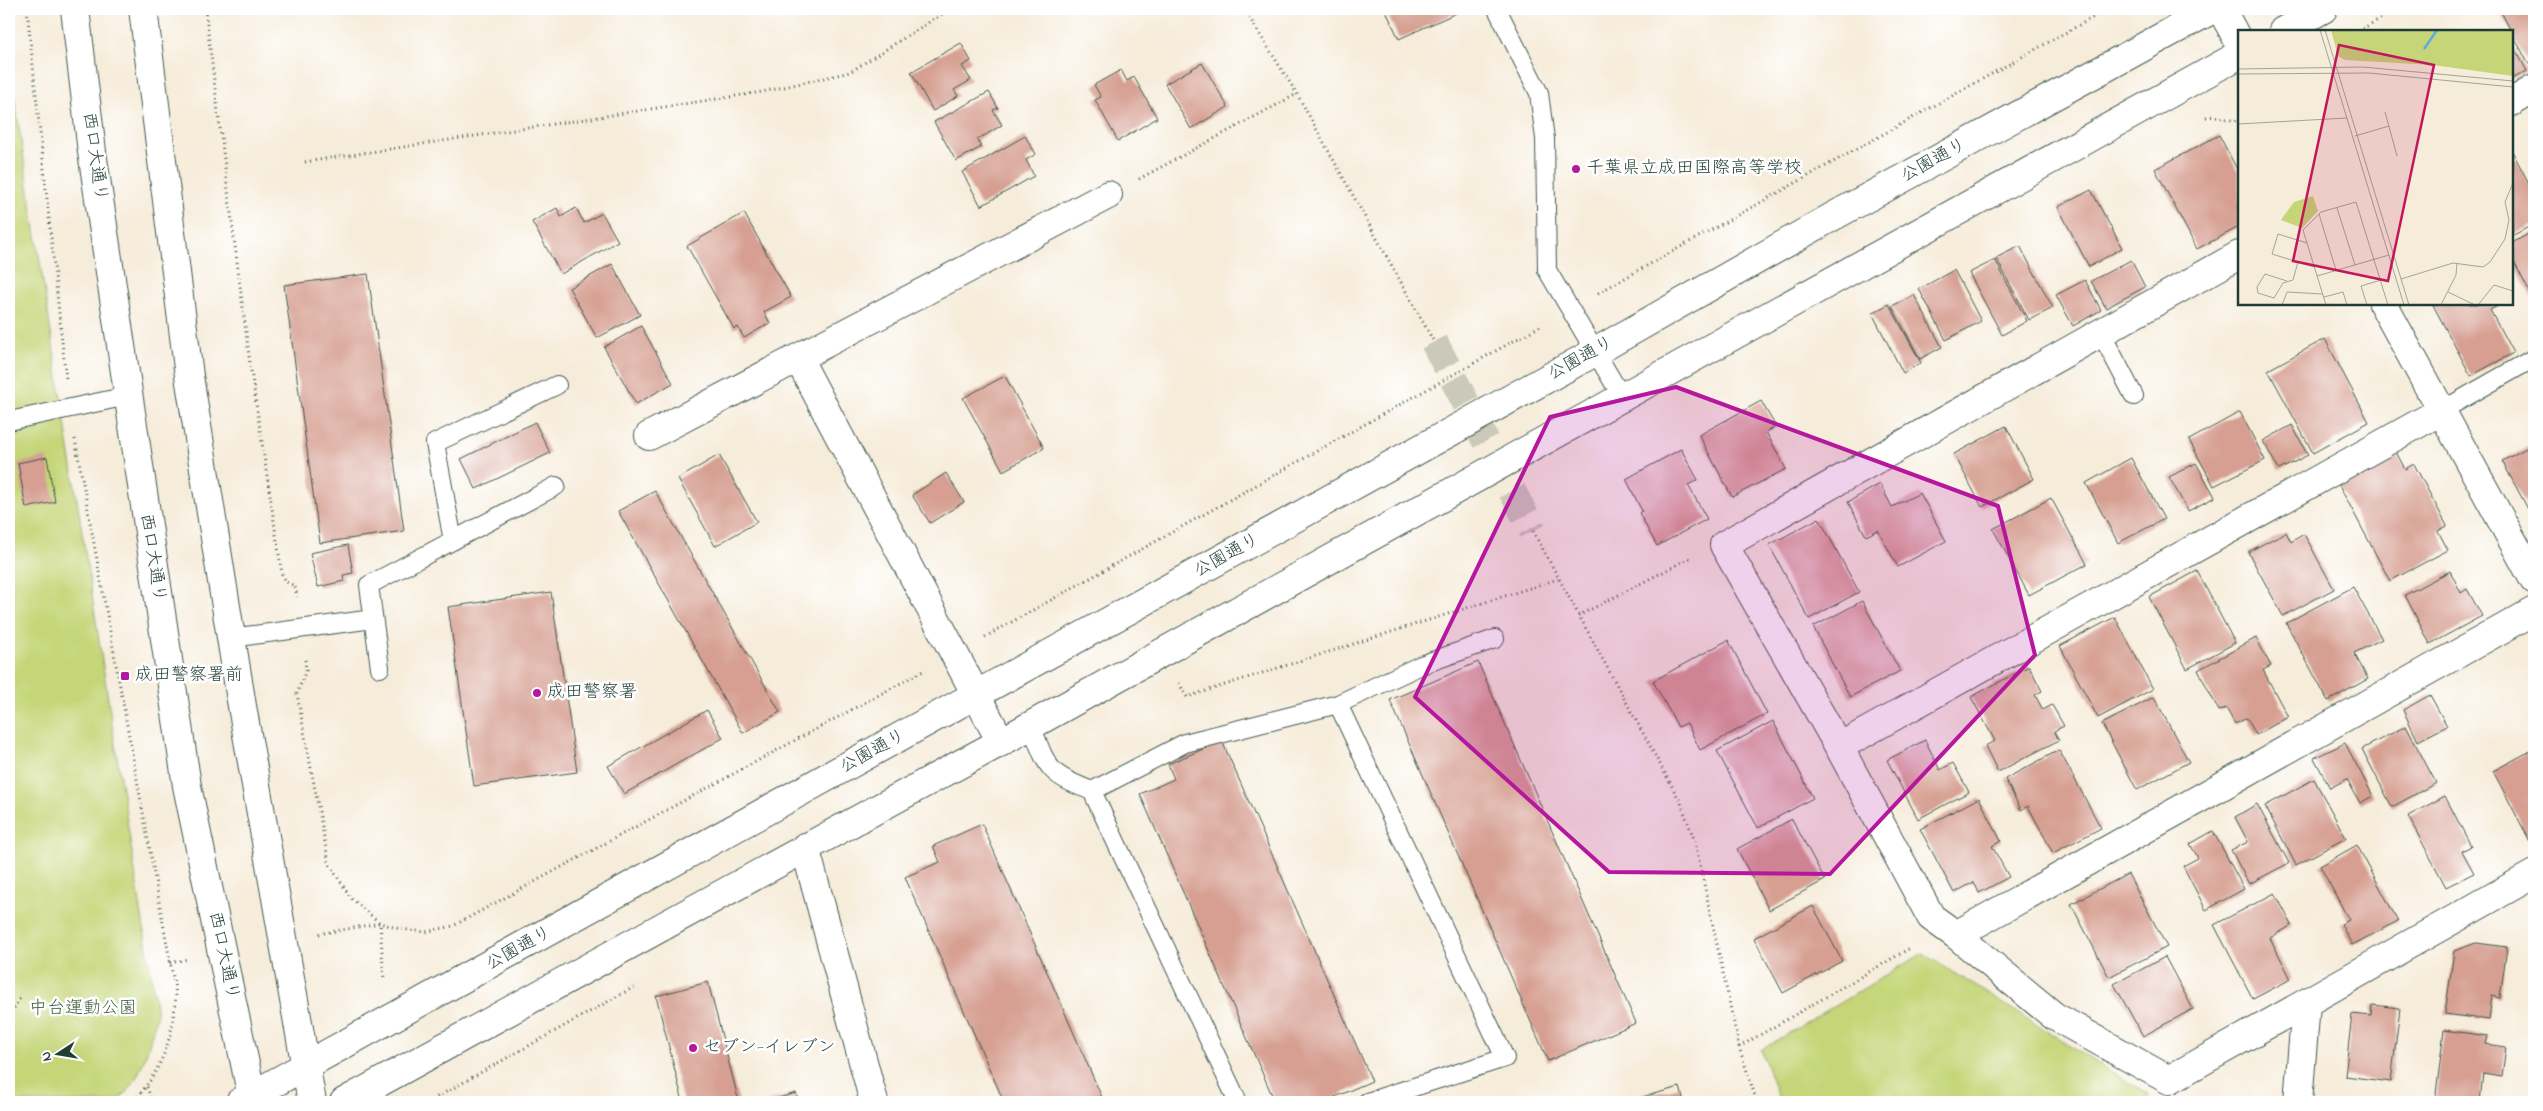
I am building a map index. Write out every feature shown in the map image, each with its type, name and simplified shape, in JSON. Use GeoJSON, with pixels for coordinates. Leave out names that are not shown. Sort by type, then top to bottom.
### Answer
{"type":"FeatureCollection","features":[{"type":"Feature","properties":{"kind":"street","name":"西口大通り"},"geometry":{"type":"LineString","coordinates":[[75,9],[92,152],[188,786],[249,1100]]}},
{"type":"Feature","properties":{"kind":"street"},"geometry":{"type":"LineString","coordinates":[[143,9],[189,376],[242,706],[312,1102]]}},
{"type":"Feature","properties":{"kind":"street","name":"公園通り"},"geometry":{"type":"LineString","coordinates":[[249,1100],[1595,352],[1832,217],[2213,9]]}},
{"type":"Feature","properties":{"kind":"street"},"geometry":{"type":"LineString","coordinates":[[2221,9],[2238,40]]}},
{"type":"Feature","properties":{"kind":"street"},"geometry":{"type":"LineString","coordinates":[[2284,30],[2323,9]]}},
{"type":"Feature","properties":{"kind":"street"},"geometry":{"type":"LineString","coordinates":[[344,1102],[663,928],[805,847],[1032,725],[2238,56]]}},
{"type":"Feature","properties":{"kind":"street"},"geometry":{"type":"LineString","coordinates":[[2513,101],[2534,90]]}},
{"type":"Feature","properties":{"kind":"street"},"geometry":{"type":"LineString","coordinates":[[649,436],[1108,195]]}},
{"type":"Feature","properties":{"kind":"street"},"geometry":{"type":"LineString","coordinates":[[2238,256],[1724,545],[1839,747],[1931,917],[1951,931],[2054,1016],[2169,1080],[2534,874]]}},
{"type":"Feature","properties":{"kind":"street"},"geometry":{"type":"LineString","coordinates":[[2383,305],[2534,580]]}},
{"type":"Feature","properties":{"kind":"street"},"geometry":{"type":"LineString","coordinates":[[798,358],[1001,742]]}},
{"type":"Feature","properties":{"kind":"street"},"geometry":{"type":"LineString","coordinates":[[1839,747],[2441,411]]}},
{"type":"Feature","properties":{"kind":"street"},"geometry":{"type":"LineString","coordinates":[[1951,931],[2534,611]]}},
{"type":"Feature","properties":{"kind":"street"},"geometry":{"type":"LineString","coordinates":[[805,847],[874,1102]]}},
{"type":"Feature","properties":{"kind":"street"},"geometry":{"type":"LineString","coordinates":[[2298,1102],[2306,1004]]}},
{"type":"Feature","properties":{"kind":"lane"},"geometry":{"type":"LineString","coordinates":[[1497,9],[1539,93],[1545,139],[1548,270],[1622,398]]}},
{"type":"Feature","properties":{"kind":"lane"},"geometry":{"type":"LineString","coordinates":[[2101,333],[2134,396]]}},
{"type":"Feature","properties":{"kind":"lane"},"geometry":{"type":"LineString","coordinates":[[2441,411],[2534,358]]}},
{"type":"Feature","properties":{"kind":"lane"},"geometry":{"type":"LineString","coordinates":[[453,541],[435,443],[557,385]]}},
{"type":"Feature","properties":{"kind":"lane"},"geometry":{"type":"LineString","coordinates":[[9,421],[128,396]]}},
{"type":"Feature","properties":{"kind":"lane"},"geometry":{"type":"LineString","coordinates":[[380,668],[369,585],[556,486]]}},
{"type":"Feature","properties":{"kind":"lane"},"geometry":{"type":"LineString","coordinates":[[231,638],[373,619]]}},
{"type":"Feature","properties":{"kind":"lane"},"geometry":{"type":"LineString","coordinates":[[1032,725],[1046,764],[1063,780],[1092,790],[1186,743],[1338,704],[1421,665],[1494,639]]}},
{"type":"Feature","properties":{"kind":"lane"},"geometry":{"type":"LineString","coordinates":[[1338,704],[1505,1058],[1367,1102]]}},
{"type":"Feature","properties":{"kind":"lane"},"geometry":{"type":"LineString","coordinates":[[1092,790],[1238,1102]]}},
{"type":"Feature","properties":{"kind":"path"},"geometry":{"type":"LineString","coordinates":[[26,9],[69,408],[176,994],[174,1017],[164,1057],[147,1087],[133,1102]]}},
{"type":"Feature","properties":{"kind":"path"},"geometry":{"type":"LineString","coordinates":[[205,9],[250,364],[282,574],[286,582],[295,586]]}},
{"type":"Feature","properties":{"kind":"path"},"geometry":{"type":"LineString","coordinates":[[305,162],[762,92],[850,72],[950,9]]}},
{"type":"Feature","properties":{"kind":"path"},"geometry":{"type":"LineString","coordinates":[[1244,9],[1297,94],[1434,342]]}},
{"type":"Feature","properties":{"kind":"path"},"geometry":{"type":"LineString","coordinates":[[306,670],[297,694],[329,864],[351,898],[380,923],[400,929],[425,932],[454,926],[954,652],[1002,629],[2108,9]]}},
{"type":"Feature","properties":{"kind":"path"},"geometry":{"type":"LineString","coordinates":[[2360,30],[2398,9]]}},
{"type":"Feature","properties":{"kind":"path"},"geometry":{"type":"LineString","coordinates":[[1108,195],[1297,94]]}},
{"type":"Feature","properties":{"kind":"path"},"geometry":{"type":"LineString","coordinates":[[1533,530],[1681,804],[1695,842],[1739,1048],[1757,1102]]}},
{"type":"Feature","properties":{"kind":"path"},"geometry":{"type":"LineString","coordinates":[[1578,616],[1712,546],[1724,545]]}},
{"type":"Feature","properties":{"kind":"path"},"geometry":{"type":"LineString","coordinates":[[1178,681],[1187,697],[1558,578]]}},
{"type":"Feature","properties":{"kind":"path"},"geometry":{"type":"LineString","coordinates":[[1739,1048],[1951,931]]}},
{"type":"Feature","properties":{"kind":"path"},"geometry":{"type":"LineString","coordinates":[[9,1017],[20,998]]}},
{"type":"Feature","properties":{"kind":"path"},"geometry":{"type":"LineString","coordinates":[[147,1087],[152,1102]]}},
{"type":"Feature","properties":{"kind":"highlighted area"},"geometry":{"type":"Polygon","coordinates":[[[1676,387],[1998,506],[2035,655],[1830,874],[1609,872],[1415,697],[1550,417],[1676,387]]]}},
{"type":"Feature","properties":{"kind":"green space","name":"中台運動公園"},"geometry":{"type":"Polygon","coordinates":[[[9,63],[157,1013],[138,1075],[123,1095],[114,1102],[9,1102],[9,63]]]}},
{"type":"Feature","properties":{"kind":"green space"},"geometry":{"type":"Polygon","coordinates":[[[1923,953],[2148,1095],[2147,1102],[1780,1102],[1761,1050],[1923,953]]]}},
{"type":"Feature","properties":{"kind":"building"},"geometry":{"type":"Polygon","coordinates":[[[1385,9],[1465,9],[1399,39],[1385,9]]]}},
{"type":"Feature","properties":{"kind":"building"},"geometry":{"type":"Polygon","coordinates":[[[2534,9],[2534,60],[2528,63],[2513,35],[2513,30],[2511,30],[2500,10],[2534,9]]]}},
{"type":"Feature","properties":{"kind":"building"},"geometry":{"type":"Polygon","coordinates":[[[961,43],[971,61],[962,66],[971,80],[954,90],[958,96],[933,111],[911,72],[961,43]]]}},
{"type":"Feature","properties":{"kind":"building"},"geometry":{"type":"Polygon","coordinates":[[[2513,45],[2527,71],[2513,78],[2513,45]]]}},
{"type":"Feature","properties":{"kind":"building"},"geometry":{"type":"Polygon","coordinates":[[[1202,63],[1228,107],[1191,129],[1165,84],[1202,63]]]}},
{"type":"Feature","properties":{"kind":"building"},"geometry":{"type":"Polygon","coordinates":[[[1121,70],[1127,81],[1134,77],[1157,118],[1118,141],[1095,100],[1101,97],[1094,85],[1121,70]]]}},
{"type":"Feature","properties":{"kind":"building"},"geometry":{"type":"Polygon","coordinates":[[[989,92],[998,108],[993,110],[1002,125],[977,140],[981,147],[956,161],[934,122],[989,92]]]}},
{"type":"Feature","properties":{"kind":"building"},"geometry":{"type":"Polygon","coordinates":[[[2219,135],[2238,171],[2238,228],[2197,249],[2155,169],[2219,135]]]}},
{"type":"Feature","properties":{"kind":"building"},"geometry":{"type":"Polygon","coordinates":[[[1025,136],[1036,154],[1026,160],[1034,176],[981,206],[962,172],[1025,136]]]}},
{"type":"Feature","properties":{"kind":"building"},"geometry":{"type":"Polygon","coordinates":[[[2513,153],[2534,193],[2534,224],[2513,235],[2513,153]]]}},
{"type":"Feature","properties":{"kind":"building"},"geometry":{"type":"Polygon","coordinates":[[[2091,190],[2122,248],[2089,267],[2058,207],[2091,190]]]}},
{"type":"Feature","properties":{"kind":"building"},"geometry":{"type":"Polygon","coordinates":[[[557,208],[561,217],[576,208],[584,223],[602,213],[618,241],[561,274],[532,222],[557,208]]]}},
{"type":"Feature","properties":{"kind":"building"},"geometry":{"type":"Polygon","coordinates":[[[744,213],[791,297],[764,312],[770,323],[744,338],[738,327],[734,329],[687,246],[744,213]]]}},
{"type":"Feature","properties":{"kind":"building"},"geometry":{"type":"Polygon","coordinates":[[[2534,231],[2534,301],[2513,260],[2513,242],[2534,231]]]}},
{"type":"Feature","properties":{"kind":"building"},"geometry":{"type":"Polygon","coordinates":[[[2020,246],[2053,308],[2029,320],[1996,258],[2020,246]]]}},
{"type":"Feature","properties":{"kind":"building"},"geometry":{"type":"Polygon","coordinates":[[[1995,260],[2027,321],[2002,335],[1969,273],[1995,260]]]}},
{"type":"Feature","properties":{"kind":"building"},"geometry":{"type":"Polygon","coordinates":[[[2131,260],[2145,287],[2106,308],[2091,281],[2131,260]]]}},
{"type":"Feature","properties":{"kind":"building"},"geometry":{"type":"Polygon","coordinates":[[[612,264],[640,315],[597,338],[569,288],[612,264]]]}},
{"type":"Feature","properties":{"kind":"building"},"geometry":{"type":"Polygon","coordinates":[[[1954,270],[1981,321],[1946,340],[1919,289],[1954,270]]]}},
{"type":"Feature","properties":{"kind":"building"},"geometry":{"type":"Polygon","coordinates":[[[368,274],[404,531],[320,543],[284,285],[368,274]]]}},
{"type":"Feature","properties":{"kind":"building"},"geometry":{"type":"Polygon","coordinates":[[[2085,280],[2101,310],[2073,326],[2056,295],[2085,280]]]}},
{"type":"Feature","properties":{"kind":"building"},"geometry":{"type":"Polygon","coordinates":[[[1914,295],[1942,347],[1920,359],[1892,306],[1914,295]]]}},
{"type":"Feature","properties":{"kind":"building"},"geometry":{"type":"Polygon","coordinates":[[[1889,304],[1921,363],[1903,373],[1872,313],[1889,304]]]}},
{"type":"Feature","properties":{"kind":"building"},"geometry":{"type":"Polygon","coordinates":[[[2433,305],[2498,306],[2490,310],[2513,353],[2471,376],[2433,305]]]}},
{"type":"Feature","properties":{"kind":"building"},"geometry":{"type":"Polygon","coordinates":[[[641,326],[673,383],[636,404],[604,347],[641,326]]]}},
{"type":"Feature","properties":{"kind":"building"},"geometry":{"type":"Polygon","coordinates":[[[2325,339],[2369,422],[2313,453],[2268,370],[2325,339]]]}},
{"type":"Feature","properties":{"kind":"building"},"geometry":{"type":"Polygon","coordinates":[[[1005,376],[1044,448],[1003,471],[963,398],[1005,376]]]}},
{"type":"Feature","properties":{"kind":"building"},"geometry":{"type":"Polygon","coordinates":[[[1761,401],[1776,427],[1766,432],[1786,469],[1732,497],[1699,435],[1761,401]]]}},
{"type":"Feature","properties":{"kind":"building"},"geometry":{"type":"Polygon","coordinates":[[[2240,412],[2265,460],[2214,486],[2189,440],[2240,412]]]}},
{"type":"Feature","properties":{"kind":"building"},"geometry":{"type":"Polygon","coordinates":[[[535,422],[550,453],[476,489],[461,459],[535,422]]]}},
{"type":"Feature","properties":{"kind":"building"},"geometry":{"type":"Polygon","coordinates":[[[2292,425],[2308,455],[2279,470],[2263,441],[2292,425]]]}},
{"type":"Feature","properties":{"kind":"building"},"geometry":{"type":"Polygon","coordinates":[[[2006,426],[2034,479],[1982,507],[1954,454],[2006,426]]]}},
{"type":"Feature","properties":{"kind":"building"},"geometry":{"type":"Polygon","coordinates":[[[2534,444],[2534,520],[2502,461],[2534,444]]]}},
{"type":"Feature","properties":{"kind":"building"},"geometry":{"type":"Polygon","coordinates":[[[1681,449],[1698,480],[1688,485],[1707,519],[1657,546],[1639,513],[1642,511],[1626,479],[1681,449]]]}},
{"type":"Feature","properties":{"kind":"building"},"geometry":{"type":"Polygon","coordinates":[[[2396,452],[2405,469],[2414,464],[2447,526],[2438,531],[2448,550],[2390,581],[2338,483],[2396,452]]]}},
{"type":"Feature","properties":{"kind":"building"},"geometry":{"type":"Polygon","coordinates":[[[719,455],[757,522],[715,546],[678,479],[719,455]]]}},
{"type":"Feature","properties":{"kind":"building"},"geometry":{"type":"Polygon","coordinates":[[[47,457],[55,502],[26,508],[18,463],[47,457]]]}},
{"type":"Feature","properties":{"kind":"building"},"geometry":{"type":"Polygon","coordinates":[[[2131,458],[2164,519],[2118,543],[2086,483],[2131,458]]]}},
{"type":"Feature","properties":{"kind":"building"},"geometry":{"type":"Polygon","coordinates":[[[2196,463],[2215,497],[2188,511],[2169,477],[2196,463]]]}},
{"type":"Feature","properties":{"kind":"building"},"geometry":{"type":"Polygon","coordinates":[[[946,473],[964,502],[930,523],[912,495],[946,473]]]}},
{"type":"Feature","properties":{"kind":"building"},"geometry":{"type":"Polygon","coordinates":[[[1880,484],[1892,507],[1920,493],[1946,541],[1898,567],[1878,530],[1866,536],[1848,502],[1880,484]]]}},
{"type":"Feature","properties":{"kind":"building"},"geometry":{"type":"Polygon","coordinates":[[[655,491],[780,712],[743,733],[618,511],[655,491]]]}},
{"type":"Feature","properties":{"kind":"building"},"geometry":{"type":"Polygon","coordinates":[[[2051,498],[2087,564],[2029,595],[1993,529],[2051,498]]]}},
{"type":"Feature","properties":{"kind":"building"},"geometry":{"type":"Polygon","coordinates":[[[1819,518],[1859,592],[1809,619],[1769,545],[1819,518]]]}},
{"type":"Feature","properties":{"kind":"building"},"geometry":{"type":"Polygon","coordinates":[[[2286,532],[2291,542],[2304,534],[2334,589],[2283,616],[2248,552],[2286,532]]]}},
{"type":"Feature","properties":{"kind":"building"},"geometry":{"type":"Polygon","coordinates":[[[348,545],[353,573],[343,575],[344,581],[318,587],[310,553],[348,545]]]}},
{"type":"Feature","properties":{"kind":"building"},"geometry":{"type":"Polygon","coordinates":[[[2197,571],[2235,643],[2187,669],[2149,597],[2197,571]]]}},
{"type":"Feature","properties":{"kind":"building"},"geometry":{"type":"Polygon","coordinates":[[[2450,571],[2461,593],[2467,589],[2482,616],[2430,644],[2405,595],[2450,571]]]}},
{"type":"Feature","properties":{"kind":"building"},"geometry":{"type":"Polygon","coordinates":[[[2353,587],[2382,639],[2354,653],[2368,679],[2328,701],[2286,623],[2353,587]]]}},
{"type":"Feature","properties":{"kind":"building"},"geometry":{"type":"Polygon","coordinates":[[[551,592],[577,772],[474,786],[448,607],[551,592]]]}},
{"type":"Feature","properties":{"kind":"building"},"geometry":{"type":"Polygon","coordinates":[[[1862,601],[1900,671],[1850,697],[1813,627],[1862,601]]]}},
{"type":"Feature","properties":{"kind":"building"},"geometry":{"type":"Polygon","coordinates":[[[2115,617],[2153,689],[2098,718],[2060,646],[2115,617]]]}},
{"type":"Feature","properties":{"kind":"building"},"geometry":{"type":"Polygon","coordinates":[[[2256,638],[2271,666],[2263,670],[2288,717],[2256,735],[2247,718],[2235,724],[2226,708],[2219,711],[2198,670],[2256,638]]]}},
{"type":"Feature","properties":{"kind":"building"},"geometry":{"type":"Polygon","coordinates":[[[1728,640],[1767,714],[1700,750],[1687,723],[1678,727],[1653,681],[1728,640]]]}},
{"type":"Feature","properties":{"kind":"building"},"geometry":{"type":"Polygon","coordinates":[[[1478,662],[1636,1023],[1548,1061],[1390,700],[1478,662]]]}},
{"type":"Feature","properties":{"kind":"building"},"geometry":{"type":"Polygon","coordinates":[[[2029,666],[2042,691],[2035,695],[2043,710],[2052,705],[2064,726],[2054,731],[2059,740],[1998,772],[1985,746],[1995,741],[1971,697],[2029,666]]]}},
{"type":"Feature","properties":{"kind":"building"},"geometry":{"type":"Polygon","coordinates":[[[2430,695],[2447,726],[2418,741],[2403,710],[2430,695]]]}},
{"type":"Feature","properties":{"kind":"building"},"geometry":{"type":"Polygon","coordinates":[[[2154,697],[2189,762],[2137,790],[2102,724],[2154,697]]]}},
{"type":"Feature","properties":{"kind":"building"},"geometry":{"type":"Polygon","coordinates":[[[707,710],[723,738],[624,794],[608,766],[707,710]]]}},
{"type":"Feature","properties":{"kind":"building"},"geometry":{"type":"Polygon","coordinates":[[[1773,721],[1813,798],[1758,828],[1717,751],[1773,721]]]}},
{"type":"Feature","properties":{"kind":"building"},"geometry":{"type":"Polygon","coordinates":[[[2406,726],[2436,783],[2392,807],[2362,749],[2406,726]]]}},
{"type":"Feature","properties":{"kind":"building"},"geometry":{"type":"Polygon","coordinates":[[[1925,740],[1940,770],[1953,763],[1969,792],[1918,819],[1887,760],[1925,740]]]}},
{"type":"Feature","properties":{"kind":"building"},"geometry":{"type":"Polygon","coordinates":[[[1222,741],[1372,1081],[1323,1102],[1275,1102],[1140,794],[1174,779],[1168,764],[1222,741]]]}},
{"type":"Feature","properties":{"kind":"building"},"geometry":{"type":"Polygon","coordinates":[[[2345,743],[2373,796],[2360,803],[2347,779],[2330,788],[2314,758],[2345,743]]]}},
{"type":"Feature","properties":{"kind":"building"},"geometry":{"type":"Polygon","coordinates":[[[2534,749],[2534,849],[2493,771],[2534,749]]]}},
{"type":"Feature","properties":{"kind":"building"},"geometry":{"type":"Polygon","coordinates":[[[2059,750],[2101,828],[2053,853],[2028,806],[2021,810],[2005,779],[2059,750]]]}},
{"type":"Feature","properties":{"kind":"building"},"geometry":{"type":"Polygon","coordinates":[[[2314,779],[2346,838],[2296,865],[2265,806],[2314,779]]]}},
{"type":"Feature","properties":{"kind":"building"},"geometry":{"type":"Polygon","coordinates":[[[2445,796],[2471,846],[2462,851],[2474,873],[2446,887],[2408,816],[2445,796]]]}},
{"type":"Feature","properties":{"kind":"building"},"geometry":{"type":"Polygon","coordinates":[[[1979,798],[2001,841],[1992,846],[2009,877],[1979,893],[1974,882],[1954,893],[1920,829],[1979,798]]]}},
{"type":"Feature","properties":{"kind":"building"},"geometry":{"type":"Polygon","coordinates":[[[2257,804],[2289,863],[2249,884],[2231,850],[2248,842],[2235,817],[2257,804]]]}},
{"type":"Feature","properties":{"kind":"building"},"geometry":{"type":"Polygon","coordinates":[[[1792,819],[1825,880],[1769,910],[1737,849],[1792,819]]]}},
{"type":"Feature","properties":{"kind":"building"},"geometry":{"type":"Polygon","coordinates":[[[982,824],[1104,1102],[1004,1102],[905,877],[940,862],[933,846],[982,824]]]}},
{"type":"Feature","properties":{"kind":"building"},"geometry":{"type":"Polygon","coordinates":[[[2213,831],[2244,889],[2206,910],[2183,866],[2198,858],[2190,844],[2213,831]]]}},
{"type":"Feature","properties":{"kind":"building"},"geometry":{"type":"Polygon","coordinates":[[[2357,845],[2398,921],[2352,945],[2341,924],[2349,920],[2320,866],[2357,845]]]}},
{"type":"Feature","properties":{"kind":"building"},"geometry":{"type":"Polygon","coordinates":[[[2128,874],[2167,947],[2109,977],[2071,904],[2128,874]]]}},
{"type":"Feature","properties":{"kind":"building"},"geometry":{"type":"Polygon","coordinates":[[[2275,893],[2292,925],[2270,938],[2291,979],[2253,999],[2214,925],[2275,893]]]}},
{"type":"Feature","properties":{"kind":"building"},"geometry":{"type":"Polygon","coordinates":[[[1813,906],[1842,961],[1783,993],[1754,938],[1813,906]]]}},
{"type":"Feature","properties":{"kind":"building"},"geometry":{"type":"Polygon","coordinates":[[[2476,943],[2507,947],[2500,998],[2492,996],[2489,1020],[2445,1014],[2454,951],[2476,943]]]}},
{"type":"Feature","properties":{"kind":"building"},"geometry":{"type":"Polygon","coordinates":[[[2165,957],[2193,1009],[2143,1036],[2114,984],[2165,957]]]}},
{"type":"Feature","properties":{"kind":"building"},"geometry":{"type":"Polygon","coordinates":[[[708,982],[739,1102],[683,1102],[656,996],[708,982]]]}},
{"type":"Feature","properties":{"kind":"building"},"geometry":{"type":"Polygon","coordinates":[[[2372,1005],[2400,1008],[2391,1082],[2345,1076],[2352,1014],[2371,1016],[2372,1005]]]}},
{"type":"Feature","properties":{"kind":"building"},"geometry":{"type":"Polygon","coordinates":[[[2444,1030],[2488,1036],[2486,1044],[2506,1047],[2502,1076],[2483,1073],[2480,1102],[2435,1102],[2444,1030]]]}},
{"type":"Feature","properties":{"kind":"building"},"geometry":{"type":"Polygon","coordinates":[[[1680,1087],[1684,1102],[1623,1102],[1680,1087]]]}},
{"type":"Feature","properties":{"kind":"building"},"geometry":{"type":"Polygon","coordinates":[[[796,1093],[798,1102],[765,1102],[796,1093]]]}},
{"type":"Feature","properties":{"kind":"tunnel"},"geometry":{"type":"LineString","coordinates":[[1434,342],[1533,531]]}},
{"type":"Feature","properties":{"kind":"place","name":"千葉県立成田国際高等学校"},"geometry":{"type":"Point","coordinates":[1576,169]}},
{"type":"Feature","properties":{"kind":"place","name":"成田警察署前"},"geometry":{"type":"Point","coordinates":[125,676]}},
{"type":"Feature","properties":{"kind":"place","name":"成田警察署"},"geometry":{"type":"Point","coordinates":[537,693]}},
{"type":"Feature","properties":{"kind":"place","name":"セブン-イレブン"},"geometry":{"type":"Point","coordinates":[693,1048]}}]}
